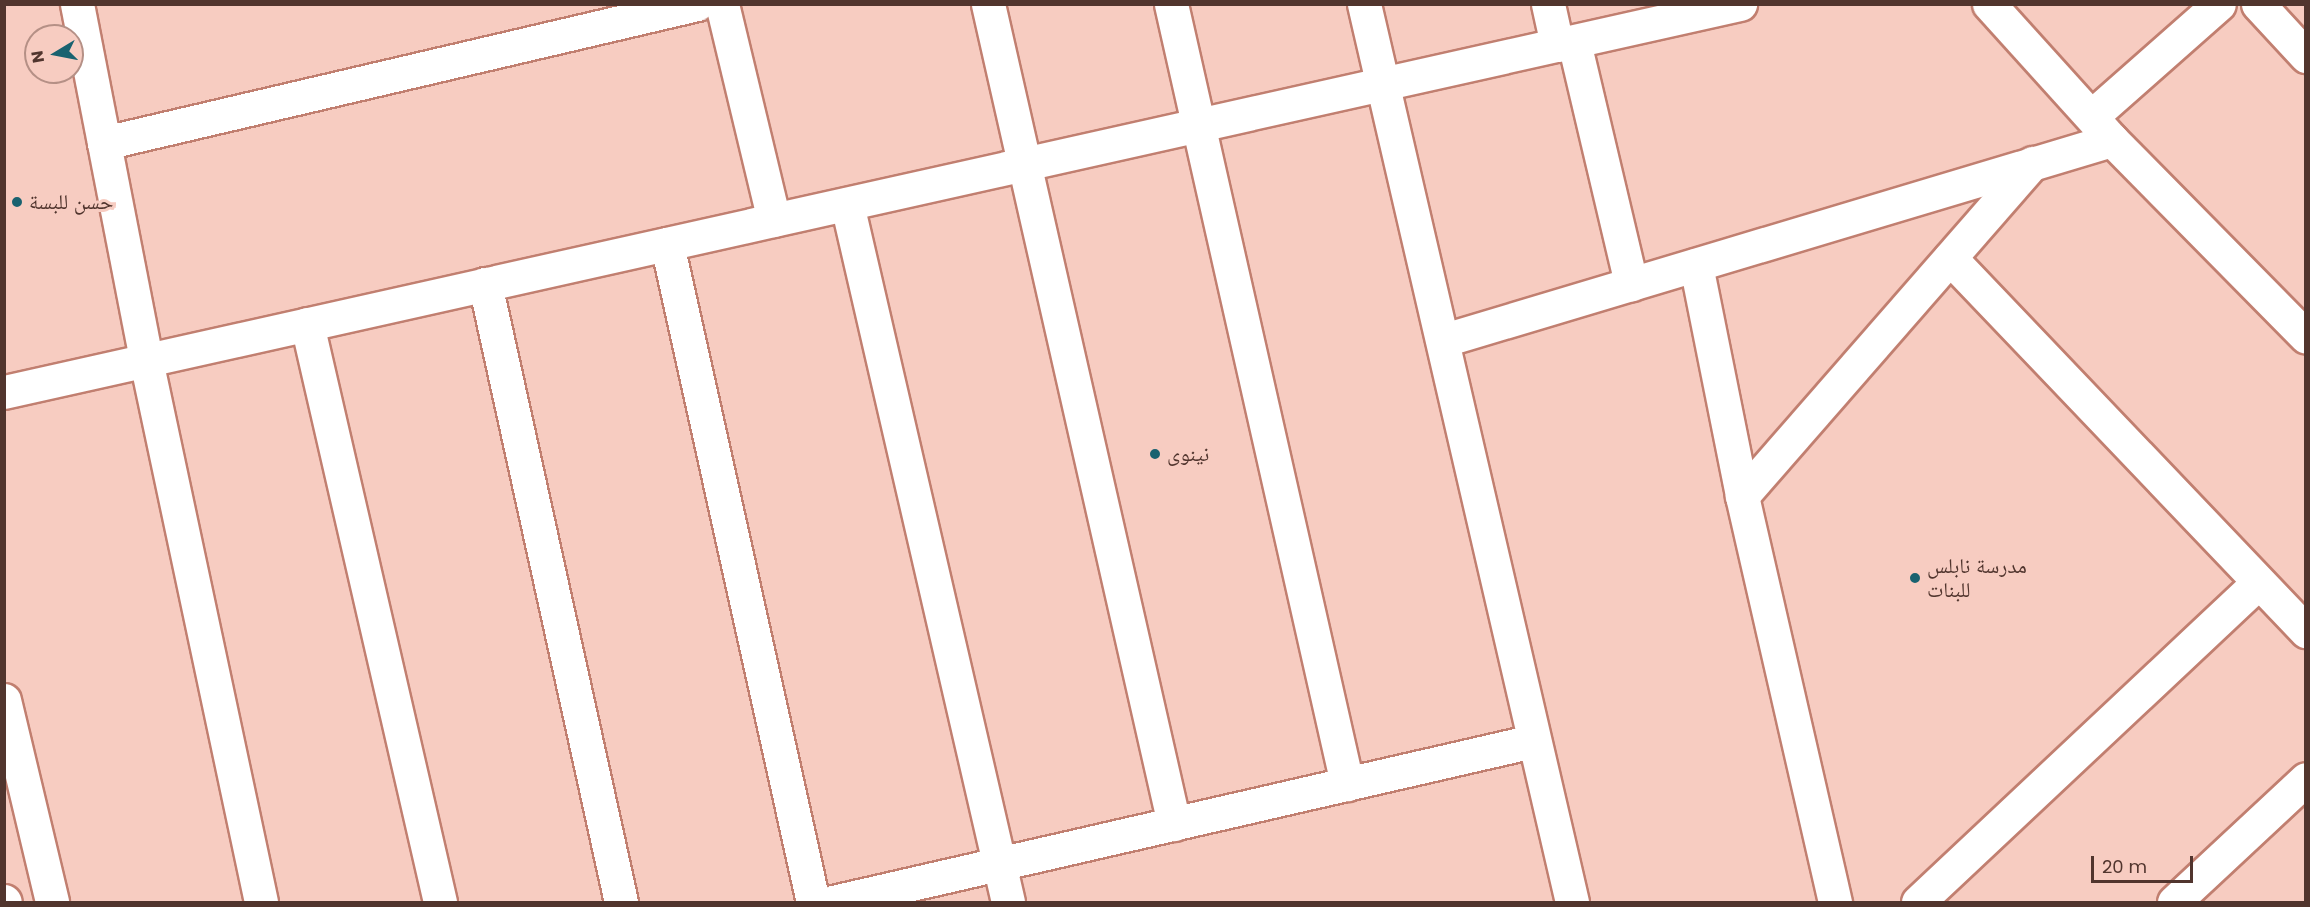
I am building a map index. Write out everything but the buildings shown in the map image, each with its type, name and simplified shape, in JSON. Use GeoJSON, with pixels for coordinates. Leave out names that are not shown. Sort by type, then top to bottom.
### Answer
{"type":"FeatureCollection","features":[{"type":"Feature","properties":{"kind":"street"},"geometry":{"type":"LineString","coordinates":[[77,4],[146,360],[261,903]]}},
{"type":"Feature","properties":{"kind":"street"},"geometry":{"type":"LineString","coordinates":[[104,143],[697,4]]}},
{"type":"Feature","properties":{"kind":"street"},"geometry":{"type":"LineString","coordinates":[[722,4],[774,220]]}},
{"type":"Feature","properties":{"kind":"street"},"geometry":{"type":"LineString","coordinates":[[988,4],[1174,824]]}},
{"type":"Feature","properties":{"kind":"street"},"geometry":{"type":"LineString","coordinates":[[1171,4],[1347,784]]}},
{"type":"Feature","properties":{"kind":"street"},"geometry":{"type":"LineString","coordinates":[[1364,4],[1444,340],[1533,741],[1572,903]]}},
{"type":"Feature","properties":{"kind":"street"},"geometry":{"type":"LineString","coordinates":[[1548,4],[1565,44],[1631,284]]}},
{"type":"Feature","properties":{"kind":"street"},"geometry":{"type":"LineString","coordinates":[[1989,4],[2102,128],[2306,338]]}},
{"type":"Feature","properties":{"kind":"street"},"geometry":{"type":"LineString","coordinates":[[1444,340],[2033,163],[2102,128],[2219,4]]}},
{"type":"Feature","properties":{"kind":"street"},"geometry":{"type":"LineString","coordinates":[[2258,4],[2306,56]]}},
{"type":"Feature","properties":{"kind":"street"},"geometry":{"type":"LineString","coordinates":[[4,392],[1733,5]]}},
{"type":"Feature","properties":{"kind":"street"},"geometry":{"type":"LineString","coordinates":[[1742,496],[2033,163]]}},
{"type":"Feature","properties":{"kind":"street"},"geometry":{"type":"LineString","coordinates":[[847,204],[1008,903]]}},
{"type":"Feature","properties":{"kind":"street"},"geometry":{"type":"LineString","coordinates":[[667,244],[813,903]]}},
{"type":"Feature","properties":{"kind":"street"},"geometry":{"type":"LineString","coordinates":[[1950,258],[2306,631]]}},
{"type":"Feature","properties":{"kind":"street"},"geometry":{"type":"LineString","coordinates":[[1696,265],[1742,496],[1835,903]]}},
{"type":"Feature","properties":{"kind":"street"},"geometry":{"type":"LineString","coordinates":[[485,284],[621,903]]}},
{"type":"Feature","properties":{"kind":"street"},"geometry":{"type":"LineString","coordinates":[[308,324],[440,903]]}},
{"type":"Feature","properties":{"kind":"street"},"geometry":{"type":"LineString","coordinates":[[1918,903],[2258,583]]}},
{"type":"Feature","properties":{"kind":"street"},"geometry":{"type":"LineString","coordinates":[[4,700],[52,903]]}},
{"type":"Feature","properties":{"kind":"street"},"geometry":{"type":"LineString","coordinates":[[833,903],[1533,741]]}},
{"type":"Feature","properties":{"kind":"street"},"geometry":{"type":"LineString","coordinates":[[2174,903],[2306,779]]}},
{"type":"Feature","properties":{"kind":"place","name":"حسن للبسة"},"geometry":{"type":"Point","coordinates":[17,202]}},
{"type":"Feature","properties":{"kind":"place","name":"نينوى"},"geometry":{"type":"Point","coordinates":[1155,454]}},
{"type":"Feature","properties":{"kind":"place","name":"مدرسة نابلس للبنات"},"geometry":{"type":"Point","coordinates":[1915,578]}}]}
